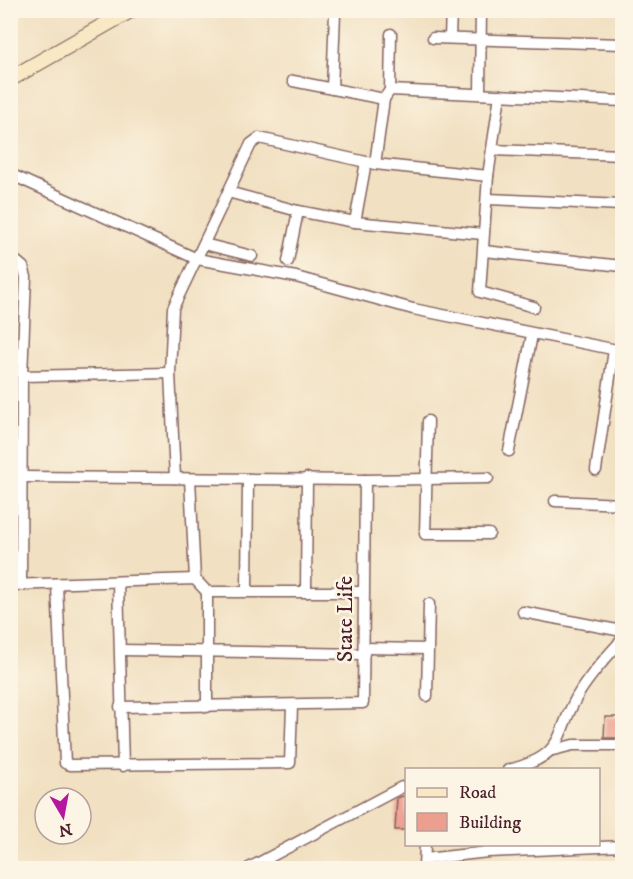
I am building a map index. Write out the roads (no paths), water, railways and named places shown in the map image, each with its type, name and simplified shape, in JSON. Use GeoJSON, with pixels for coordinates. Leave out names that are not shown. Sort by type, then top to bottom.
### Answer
{"type":"FeatureCollection","features":[{"type":"Feature","properties":{"kind":"main road"},"geometry":{"type":"LineString","coordinates":[[10,79],[115,15],[131,10]]}},
{"type":"Feature","properties":{"kind":"street"},"geometry":{"type":"LineString","coordinates":[[450,38],[451,10]]}},
{"type":"Feature","properties":{"kind":"street"},"geometry":{"type":"LineString","coordinates":[[480,94],[481,10]]}},
{"type":"Feature","properties":{"kind":"street"},"geometry":{"type":"LineString","coordinates":[[332,89],[334,13]]}},
{"type":"Feature","properties":{"kind":"street"},"geometry":{"type":"LineString","coordinates":[[355,222],[387,94],[391,34]]}},
{"type":"Feature","properties":{"kind":"street"},"geometry":{"type":"LineString","coordinates":[[433,38],[622,45]]}},
{"type":"Feature","properties":{"kind":"street"},"geometry":{"type":"LineString","coordinates":[[293,81],[332,89],[387,94],[500,94],[622,101]]}},
{"type":"Feature","properties":{"kind":"street"},"geometry":{"type":"LineString","coordinates":[[500,94],[488,176],[480,292],[534,307]]}},
{"type":"Feature","properties":{"kind":"street"},"geometry":{"type":"LineString","coordinates":[[175,478],[170,373],[173,308],[251,144],[259,138],[371,163],[488,176]]}},
{"type":"Feature","properties":{"kind":"street"},"geometry":{"type":"LineString","coordinates":[[492,150],[622,154]]}},
{"type":"Feature","properties":{"kind":"street"},"geometry":{"type":"LineString","coordinates":[[10,174],[197,259],[296,277],[413,309],[532,335],[618,350],[596,470]]}},
{"type":"Feature","properties":{"kind":"street"},"geometry":{"type":"LineString","coordinates":[[228,192],[298,212],[355,222],[483,234]]}},
{"type":"Feature","properties":{"kind":"street"},"geometry":{"type":"LineString","coordinates":[[488,199],[622,205]]}},
{"type":"Feature","properties":{"kind":"street"},"geometry":{"type":"LineString","coordinates":[[288,261],[298,212]]}},
{"type":"Feature","properties":{"kind":"street"},"geometry":{"type":"LineString","coordinates":[[204,244],[252,256]]}},
{"type":"Feature","properties":{"kind":"street"},"geometry":{"type":"LineString","coordinates":[[484,251],[622,266],[622,251]]}},
{"type":"Feature","properties":{"kind":"street"},"geometry":{"type":"LineString","coordinates":[[10,256],[23,267],[26,277],[22,376],[22,477],[16,585],[195,579]]}},
{"type":"Feature","properties":{"kind":"street"},"geometry":{"type":"LineString","coordinates":[[509,451],[532,335]]}},
{"type":"Feature","properties":{"kind":"street"},"geometry":{"type":"LineString","coordinates":[[22,376],[170,373]]}},
{"type":"Feature","properties":{"kind":"street"},"geometry":{"type":"LineString","coordinates":[[428,421],[425,534],[489,534]]}},
{"type":"Feature","properties":{"kind":"street"},"geometry":{"type":"LineString","coordinates":[[22,477],[365,480],[488,478]]}},
{"type":"Feature","properties":{"kind":"street"},"geometry":{"type":"LineString","coordinates":[[247,591],[248,478]]}},
{"type":"Feature","properties":{"kind":"street"},"geometry":{"type":"LineString","coordinates":[[306,592],[307,478]]}},
{"type":"Feature","properties":{"kind":"street"},"geometry":{"type":"LineString","coordinates":[[190,479],[195,579],[207,592],[207,707]]}},
{"type":"Feature","properties":{"kind":"street","name":"State Life"},"geometry":{"type":"LineString","coordinates":[[120,707],[363,704],[365,480]]}},
{"type":"Feature","properties":{"kind":"street"},"geometry":{"type":"LineString","coordinates":[[555,501],[622,504]]}},
{"type":"Feature","properties":{"kind":"street"},"geometry":{"type":"LineString","coordinates":[[118,582],[123,766]]}},
{"type":"Feature","properties":{"kind":"street"},"geometry":{"type":"LineString","coordinates":[[57,585],[65,763],[123,766],[290,763],[292,706]]}},
{"type":"Feature","properties":{"kind":"street"},"geometry":{"type":"LineString","coordinates":[[207,592],[363,592]]}},
{"type":"Feature","properties":{"kind":"street"},"geometry":{"type":"LineString","coordinates":[[427,696],[429,604]]}},
{"type":"Feature","properties":{"kind":"street"},"geometry":{"type":"LineString","coordinates":[[523,612],[622,630]]}},
{"type":"Feature","properties":{"kind":"street"},"geometry":{"type":"LineString","coordinates":[[553,750],[580,691],[622,640]]}},
{"type":"Feature","properties":{"kind":"street"},"geometry":{"type":"LineString","coordinates":[[121,650],[208,653],[427,649]]}},
{"type":"Feature","properties":{"kind":"street"},"geometry":{"type":"LineString","coordinates":[[516,768],[531,764],[553,750],[573,745],[622,745]]}},
{"type":"Feature","properties":{"kind":"street"},"geometry":{"type":"LineString","coordinates":[[249,868],[405,787]]}},
{"type":"Feature","properties":{"kind":"street"},"geometry":{"type":"LineString","coordinates":[[425,846],[424,863],[488,852],[622,846]]}}]}
